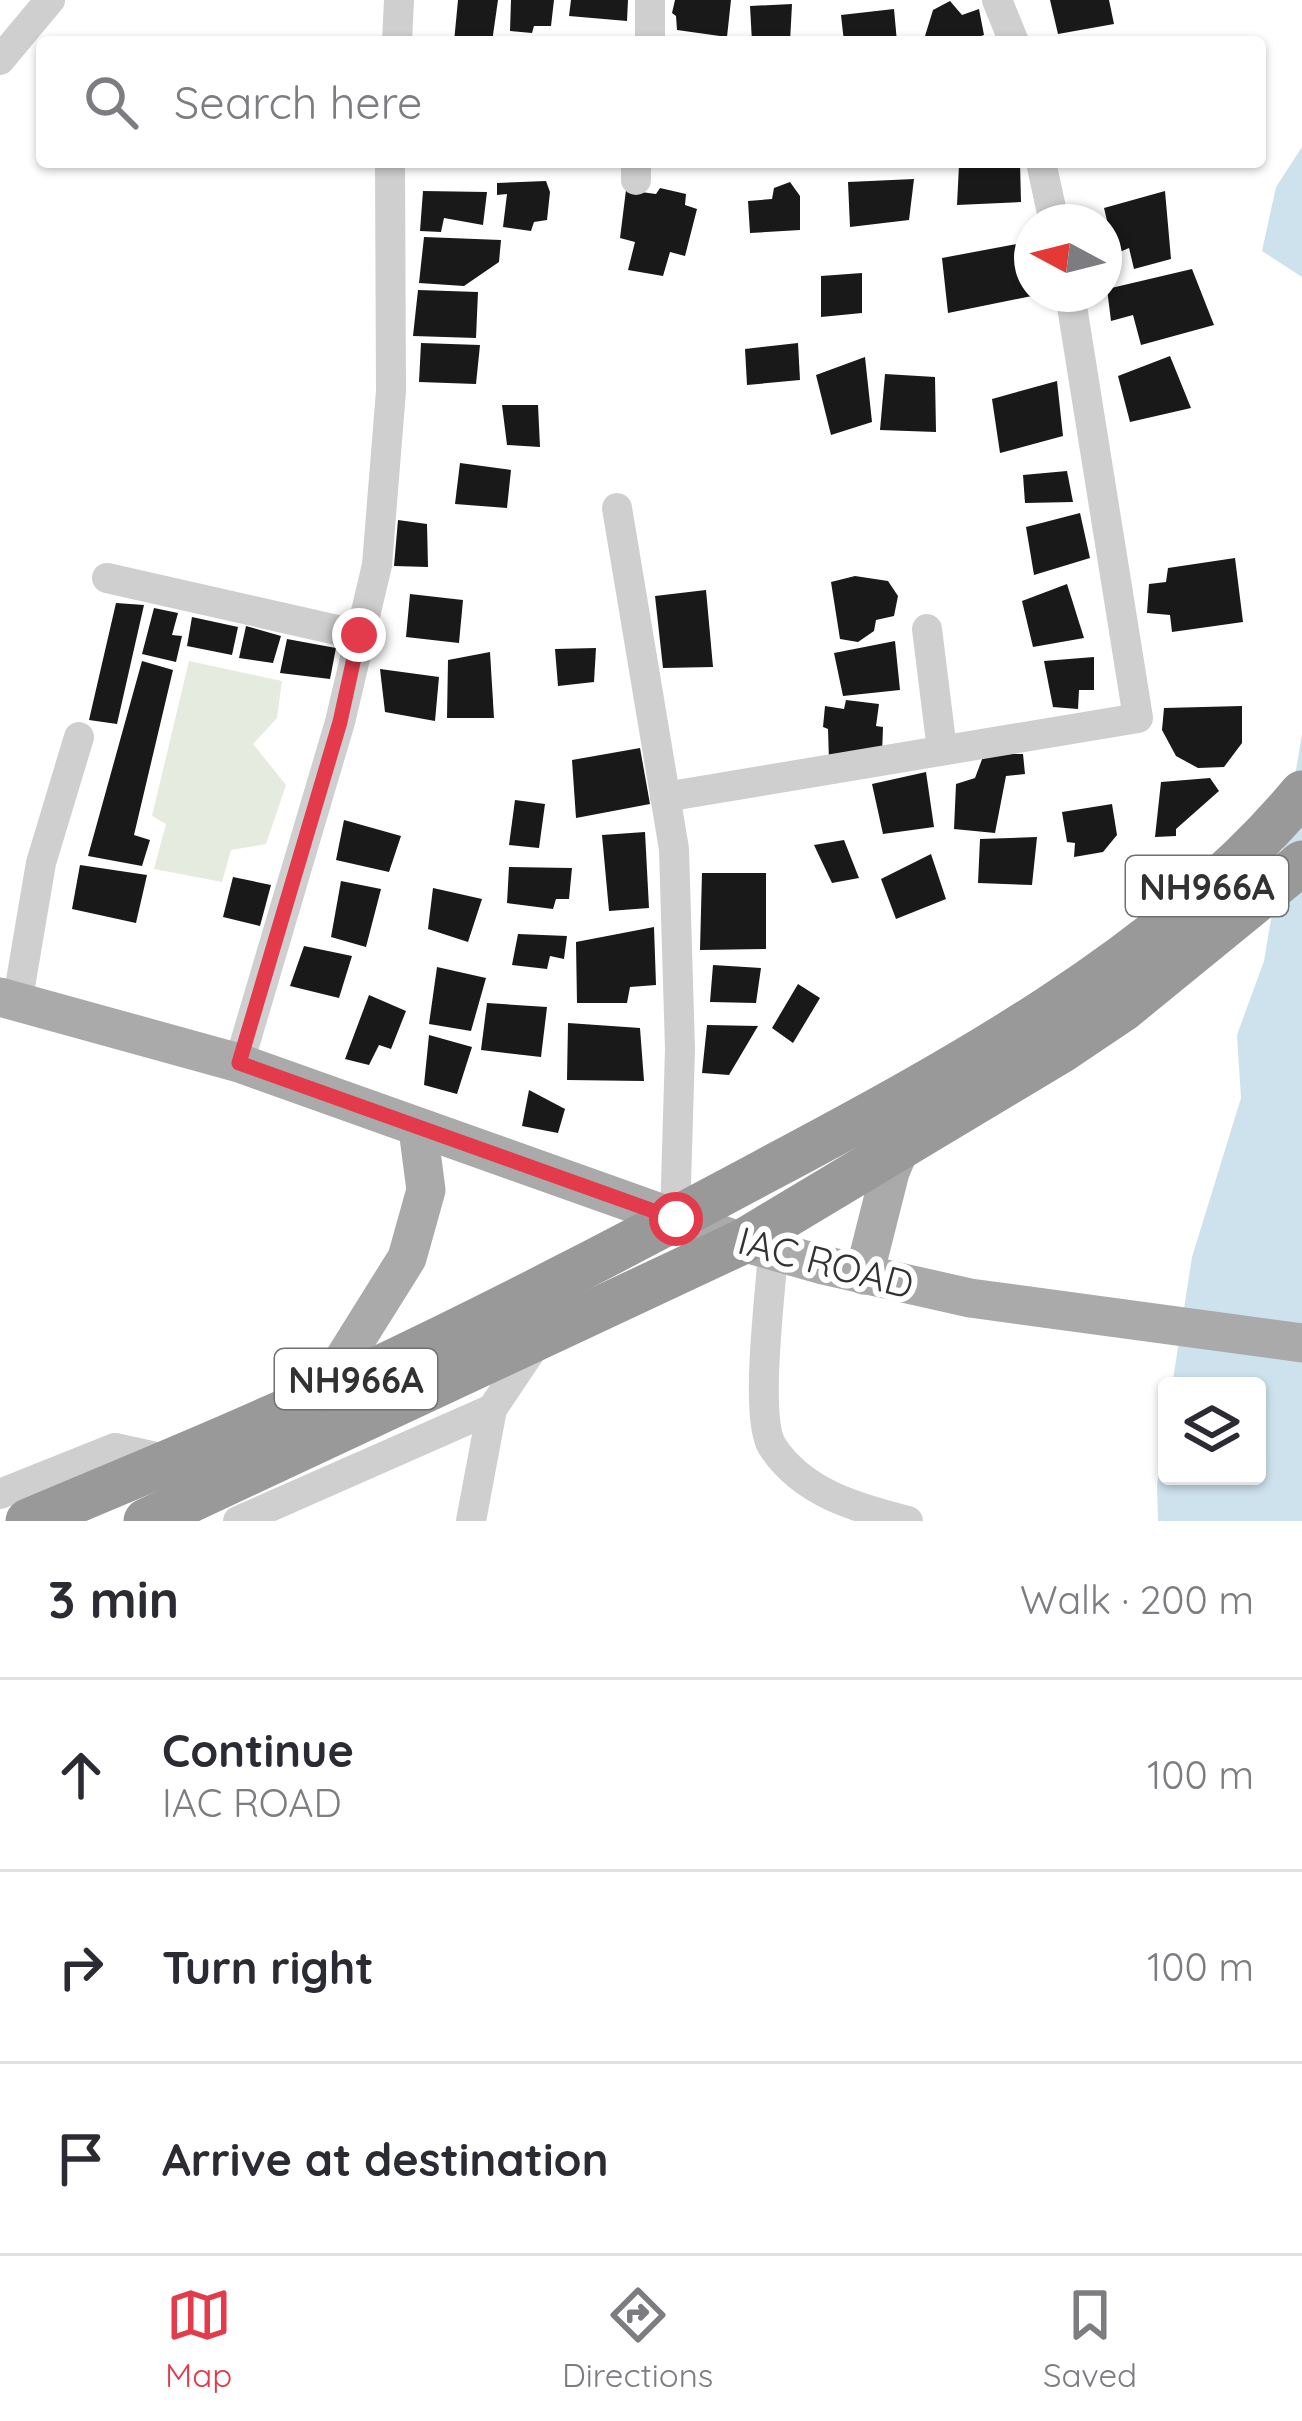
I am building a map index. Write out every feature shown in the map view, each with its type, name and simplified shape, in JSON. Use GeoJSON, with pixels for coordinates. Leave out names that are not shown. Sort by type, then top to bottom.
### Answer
{"type":"FeatureCollection","features":[{"type":"Feature","properties":{"kind":"highway","name":"NH966A"},"geometry":{"type":"LineString","coordinates":[[146,1521],[541,1337],[758,1246],[901,1146],[1059,1052],[1302,793]]}},
{"type":"Feature","properties":{"kind":"highway","name":"NH966A"},"geometry":{"type":"LineString","coordinates":[[28,1521],[322,1394],[676,1219],[1114,990],[1302,863]]}},
{"type":"Feature","properties":{"kind":"main road","name":"IAC ROAD"},"geometry":{"type":"LineString","coordinates":[[9,1000],[239,1063],[676,1219],[864,1275],[970,1298],[1302,1343]]}},
{"type":"Feature","properties":{"kind":"main road"},"geometry":{"type":"LineString","coordinates":[[322,1394],[407,1258],[426,1190],[418,1129]]}},
{"type":"Feature","properties":{"kind":"main road"},"geometry":{"type":"LineString","coordinates":[[864,1275],[901,1146]]}},
{"type":"Feature","properties":{"kind":"street"},"geometry":{"type":"LineString","coordinates":[[0,61],[50,0]]}},
{"type":"Feature","properties":{"kind":"street"},"geometry":{"type":"LineString","coordinates":[[397,36],[399,0]]}},
{"type":"Feature","properties":{"kind":"street"},"geometry":{"type":"LineString","coordinates":[[650,0],[650,36]]}},
{"type":"Feature","properties":{"kind":"street"},"geometry":{"type":"LineString","coordinates":[[997,0],[1012,36]]}},
{"type":"Feature","properties":{"kind":"street"},"geometry":{"type":"LineString","coordinates":[[239,1063],[340,722],[377,566],[391,391],[390,168]]}},
{"type":"Feature","properties":{"kind":"street"},"geometry":{"type":"LineString","coordinates":[[1042,168],[1050,204]]}},
{"type":"Feature","properties":{"kind":"street"},"geometry":{"type":"LineString","coordinates":[[665,797],[1138,718],[1073,312]]}},
{"type":"Feature","properties":{"kind":"street"},"geometry":{"type":"LineString","coordinates":[[617,508],[674,849],[679,1027],[676,1219]]}},
{"type":"Feature","properties":{"kind":"street"},"geometry":{"type":"LineString","coordinates":[[107,578],[359,635]]}},
{"type":"Feature","properties":{"kind":"street"},"geometry":{"type":"LineString","coordinates":[[926,629],[942,750]]}},
{"type":"Feature","properties":{"kind":"street"},"geometry":{"type":"LineString","coordinates":[[9,1000],[41,863],[79,737]]}},
{"type":"Feature","properties":{"kind":"street"},"geometry":{"type":"LineString","coordinates":[[758,1246],[764,1414],[770,1444],[833,1499],[908,1521]]}},
{"type":"Feature","properties":{"kind":"street"},"geometry":{"type":"LineString","coordinates":[[471,1521],[492,1409],[541,1337]]}},
{"type":"Feature","properties":{"kind":"street"},"geometry":{"type":"LineString","coordinates":[[238,1521],[492,1409]]}},
{"type":"Feature","properties":{"kind":"street"},"geometry":{"type":"LineString","coordinates":[[0,1494],[115,1448],[172,1460]]}},
{"type":"Feature","properties":{"kind":"shaded area"},"geometry":{"type":"Polygon","coordinates":[[[189,661],[282,681],[277,718],[253,744],[286,785],[266,844],[231,850],[222,882],[154,869],[166,824],[152,816],[189,661]]]}},
{"type":"Feature","properties":{"kind":"water"},"geometry":{"type":"Polygon","coordinates":[[[1302,147],[1302,277],[1262,251],[1276,187],[1302,147]]]}},
{"type":"Feature","properties":{"kind":"water"},"geometry":{"type":"Polygon","coordinates":[[[1302,734],[1302,1521],[1158,1521],[1157,1485],[1158,1479],[1158,1485],[1266,1485],[1266,1377],[1173,1377],[1192,1257],[1241,1098],[1237,1035],[1264,961],[1302,734]]]}},
{"type":"Feature","properties":{"kind":"building"},"geometry":{"type":"Polygon","coordinates":[[[458,0],[498,0],[493,36],[455,36],[458,0]]]}},
{"type":"Feature","properties":{"kind":"building"},"geometry":{"type":"Polygon","coordinates":[[[511,0],[554,0],[551,26],[534,26],[532,33],[510,31],[511,0]]]}},
{"type":"Feature","properties":{"kind":"building"},"geometry":{"type":"Polygon","coordinates":[[[571,0],[628,0],[627,21],[569,16],[571,0]]]}},
{"type":"Feature","properties":{"kind":"building"},"geometry":{"type":"Polygon","coordinates":[[[675,0],[731,0],[727,36],[677,30],[672,13],[675,0]]]}},
{"type":"Feature","properties":{"kind":"building"},"geometry":{"type":"Polygon","coordinates":[[[1050,0],[1109,0],[1114,24],[1058,34],[1050,0]]]}},
{"type":"Feature","properties":{"kind":"building"},"geometry":{"type":"Polygon","coordinates":[[[950,1],[962,15],[979,9],[984,35],[925,36],[933,10],[950,1]]]}},
{"type":"Feature","properties":{"kind":"building"},"geometry":{"type":"Polygon","coordinates":[[[792,4],[790,36],[752,36],[750,6],[792,4]]]}},
{"type":"Feature","properties":{"kind":"building"},"geometry":{"type":"Polygon","coordinates":[[[894,9],[896,36],[843,36],[841,15],[894,9]]]}},
{"type":"Feature","properties":{"kind":"building"},"geometry":{"type":"Polygon","coordinates":[[[959,168],[1020,168],[1021,202],[957,205],[959,168]]]}},
{"type":"Feature","properties":{"kind":"building"},"geometry":{"type":"Polygon","coordinates":[[[914,179],[909,220],[850,227],[848,182],[914,179]]]}},
{"type":"Feature","properties":{"kind":"building"},"geometry":{"type":"Polygon","coordinates":[[[546,181],[550,192],[547,220],[534,222],[531,231],[503,227],[507,194],[497,195],[497,183],[546,181]]]}},
{"type":"Feature","properties":{"kind":"building"},"geometry":{"type":"Polygon","coordinates":[[[790,182],[800,196],[800,230],[750,233],[748,201],[772,199],[774,188],[790,182]]]}},
{"type":"Feature","properties":{"kind":"building"},"geometry":{"type":"Polygon","coordinates":[[[660,188],[686,194],[685,205],[697,209],[685,256],[670,252],[663,276],[628,270],[635,242],[620,238],[626,190],[656,194],[660,188]]]}},
{"type":"Feature","properties":{"kind":"building"},"geometry":{"type":"Polygon","coordinates":[[[423,191],[487,192],[483,225],[444,218],[441,232],[420,231],[423,191]]]}},
{"type":"Feature","properties":{"kind":"building"},"geometry":{"type":"Polygon","coordinates":[[[1165,191],[1171,259],[1134,269],[1129,248],[1122,251],[1122,204],[1118,204],[1165,191]]]}},
{"type":"Feature","properties":{"kind":"building"},"geometry":{"type":"Polygon","coordinates":[[[424,237],[501,240],[499,262],[464,286],[419,283],[424,237]]]}},
{"type":"Feature","properties":{"kind":"building"},"geometry":{"type":"Polygon","coordinates":[[[1014,244],[1014,300],[948,313],[942,258],[1014,244]]]}},
{"type":"Feature","properties":{"kind":"building"},"geometry":{"type":"Polygon","coordinates":[[[1192,269],[1214,325],[1141,345],[1133,315],[1111,321],[1110,312],[1122,312],[1122,285],[1192,269]]]}},
{"type":"Feature","properties":{"kind":"building"},"geometry":{"type":"Polygon","coordinates":[[[862,273],[862,313],[821,317],[821,276],[862,273]]]}},
{"type":"Feature","properties":{"kind":"building"},"geometry":{"type":"Polygon","coordinates":[[[418,290],[478,292],[476,338],[413,336],[418,290]]]}},
{"type":"Feature","properties":{"kind":"building"},"geometry":{"type":"Polygon","coordinates":[[[421,343],[480,345],[476,384],[419,382],[421,343]]]}},
{"type":"Feature","properties":{"kind":"building"},"geometry":{"type":"Polygon","coordinates":[[[798,343],[800,380],[747,385],[745,349],[798,343]]]}},
{"type":"Feature","properties":{"kind":"building"},"geometry":{"type":"Polygon","coordinates":[[[1170,356],[1191,408],[1130,422],[1118,376],[1170,356]]]}},
{"type":"Feature","properties":{"kind":"building"},"geometry":{"type":"Polygon","coordinates":[[[865,357],[872,422],[831,435],[816,375],[865,357]]]}},
{"type":"Feature","properties":{"kind":"building"},"geometry":{"type":"Polygon","coordinates":[[[885,374],[935,377],[936,432],[880,430],[885,374]]]}},
{"type":"Feature","properties":{"kind":"building"},"geometry":{"type":"Polygon","coordinates":[[[1057,381],[1063,436],[1000,453],[992,399],[1057,381]]]}},
{"type":"Feature","properties":{"kind":"building"},"geometry":{"type":"Polygon","coordinates":[[[502,405],[538,405],[540,447],[507,445],[502,405]]]}},
{"type":"Feature","properties":{"kind":"building"},"geometry":{"type":"Polygon","coordinates":[[[460,463],[511,470],[507,508],[455,504],[460,463]]]}},
{"type":"Feature","properties":{"kind":"building"},"geometry":{"type":"Polygon","coordinates":[[[1067,471],[1073,502],[1025,503],[1023,475],[1067,471]]]}},
{"type":"Feature","properties":{"kind":"building"},"geometry":{"type":"Polygon","coordinates":[[[1080,513],[1090,558],[1034,575],[1026,527],[1080,513]]]}},
{"type":"Feature","properties":{"kind":"building"},"geometry":{"type":"Polygon","coordinates":[[[398,520],[427,524],[428,567],[394,566],[398,520]]]}},
{"type":"Feature","properties":{"kind":"building"},"geometry":{"type":"Polygon","coordinates":[[[1235,558],[1243,622],[1172,632],[1170,615],[1147,613],[1149,584],[1166,582],[1168,568],[1235,558]]]}},
{"type":"Feature","properties":{"kind":"building"},"geometry":{"type":"Polygon","coordinates":[[[855,576],[888,581],[898,596],[894,616],[876,620],[874,631],[858,642],[840,639],[831,582],[855,576]]]}},
{"type":"Feature","properties":{"kind":"building"},"geometry":{"type":"Polygon","coordinates":[[[1067,584],[1084,638],[1033,647],[1022,601],[1067,584]]]}},
{"type":"Feature","properties":{"kind":"building"},"geometry":{"type":"Polygon","coordinates":[[[706,590],[713,667],[663,668],[655,596],[706,590]]]}},
{"type":"Feature","properties":{"kind":"building"},"geometry":{"type":"Polygon","coordinates":[[[410,594],[463,600],[459,643],[406,637],[410,594]]]}},
{"type":"Feature","properties":{"kind":"building"},"geometry":{"type":"Polygon","coordinates":[[[116,603],[144,605],[117,724],[89,720],[116,603]]]}},
{"type":"Feature","properties":{"kind":"building"},"geometry":{"type":"Polygon","coordinates":[[[154,608],[178,613],[172,635],[182,636],[176,662],[142,654],[154,608]]]}},
{"type":"Feature","properties":{"kind":"building"},"geometry":{"type":"Polygon","coordinates":[[[192,617],[238,627],[232,655],[187,646],[192,617]]]}},
{"type":"Feature","properties":{"kind":"building"},"geometry":{"type":"Polygon","coordinates":[[[246,626],[281,636],[273,663],[239,658],[246,626]]]}},
{"type":"Feature","properties":{"kind":"building"},"geometry":{"type":"Polygon","coordinates":[[[287,639],[336,648],[330,679],[280,673],[287,639]]]}},
{"type":"Feature","properties":{"kind":"building"},"geometry":{"type":"Polygon","coordinates":[[[895,641],[900,690],[843,696],[834,653],[895,641]]]}},
{"type":"Feature","properties":{"kind":"building"},"geometry":{"type":"Polygon","coordinates":[[[596,648],[594,682],[558,686],[555,649],[596,648]]]}},
{"type":"Feature","properties":{"kind":"building"},"geometry":{"type":"Polygon","coordinates":[[[490,652],[494,718],[447,718],[448,660],[490,652]]]}},
{"type":"Feature","properties":{"kind":"building"},"geometry":{"type":"Polygon","coordinates":[[[1094,657],[1094,690],[1079,690],[1078,709],[1053,707],[1044,661],[1094,657]]]}},
{"type":"Feature","properties":{"kind":"building"},"geometry":{"type":"Polygon","coordinates":[[[142,661],[173,670],[134,835],[150,840],[142,866],[88,856],[142,661]]]}},
{"type":"Feature","properties":{"kind":"building"},"geometry":{"type":"Polygon","coordinates":[[[380,669],[439,677],[435,721],[385,712],[380,669]]]}},
{"type":"Feature","properties":{"kind":"building"},"geometry":{"type":"Polygon","coordinates":[[[846,700],[879,704],[876,726],[883,727],[882,755],[829,761],[825,706],[844,709],[846,700]]]}},
{"type":"Feature","properties":{"kind":"building"},"geometry":{"type":"Polygon","coordinates":[[[1242,706],[1242,743],[1224,767],[1198,768],[1176,756],[1162,730],[1164,708],[1242,706]]]}},
{"type":"Feature","properties":{"kind":"building"},"geometry":{"type":"Polygon","coordinates":[[[640,748],[650,804],[576,818],[572,760],[640,748]]]}},
{"type":"Feature","properties":{"kind":"building"},"geometry":{"type":"Polygon","coordinates":[[[984,754],[1023,754],[1025,774],[1006,776],[995,833],[954,829],[956,784],[975,778],[984,754]]]}},
{"type":"Feature","properties":{"kind":"building"},"geometry":{"type":"Polygon","coordinates":[[[926,772],[934,827],[883,834],[872,784],[926,772]]]}},
{"type":"Feature","properties":{"kind":"building"},"geometry":{"type":"Polygon","coordinates":[[[1210,778],[1219,791],[1176,829],[1176,836],[1155,837],[1161,782],[1210,778]]]}},
{"type":"Feature","properties":{"kind":"building"},"geometry":{"type":"Polygon","coordinates":[[[515,800],[545,804],[539,848],[509,845],[515,800]]]}},
{"type":"Feature","properties":{"kind":"building"},"geometry":{"type":"Polygon","coordinates":[[[1112,804],[1117,835],[1103,852],[1074,857],[1075,843],[1067,842],[1062,812],[1112,804]]]}},
{"type":"Feature","properties":{"kind":"building"},"geometry":{"type":"Polygon","coordinates":[[[344,820],[401,836],[389,872],[336,860],[344,820]]]}},
{"type":"Feature","properties":{"kind":"building"},"geometry":{"type":"Polygon","coordinates":[[[645,832],[649,908],[609,911],[602,835],[645,832]]]}},
{"type":"Feature","properties":{"kind":"building"},"geometry":{"type":"Polygon","coordinates":[[[1037,837],[1032,885],[978,883],[980,839],[1037,837]]]}},
{"type":"Feature","properties":{"kind":"building"},"geometry":{"type":"Polygon","coordinates":[[[844,840],[859,878],[832,883],[814,845],[844,840]]]}},
{"type":"Feature","properties":{"kind":"building"},"geometry":{"type":"Polygon","coordinates":[[[931,854],[946,899],[896,919],[881,879],[931,854]]]}},
{"type":"Feature","properties":{"kind":"building"},"geometry":{"type":"Polygon","coordinates":[[[80,865],[147,875],[136,923],[72,909],[80,865]]]}},
{"type":"Feature","properties":{"kind":"building"},"geometry":{"type":"Polygon","coordinates":[[[509,867],[572,868],[569,899],[556,899],[553,909],[507,903],[509,867]]]}},
{"type":"Feature","properties":{"kind":"building"},"geometry":{"type":"Polygon","coordinates":[[[702,873],[766,873],[766,949],[700,950],[702,873]]]}},
{"type":"Feature","properties":{"kind":"building"},"geometry":{"type":"Polygon","coordinates":[[[233,877],[271,885],[260,926],[223,917],[233,877]]]}},
{"type":"Feature","properties":{"kind":"building"},"geometry":{"type":"Polygon","coordinates":[[[341,881],[381,889],[366,947],[331,937],[341,881]]]}},
{"type":"Feature","properties":{"kind":"building"},"geometry":{"type":"Polygon","coordinates":[[[433,888],[482,899],[468,942],[428,929],[433,888]]]}},
{"type":"Feature","properties":{"kind":"building"},"geometry":{"type":"Polygon","coordinates":[[[654,927],[656,985],[630,987],[627,1003],[577,1003],[576,942],[654,927]]]}},
{"type":"Feature","properties":{"kind":"building"},"geometry":{"type":"Polygon","coordinates":[[[518,934],[567,936],[564,959],[550,956],[547,969],[512,965],[518,934]]]}},
{"type":"Feature","properties":{"kind":"building"},"geometry":{"type":"Polygon","coordinates":[[[304,946],[352,956],[339,998],[290,986],[304,946]]]}},
{"type":"Feature","properties":{"kind":"building"},"geometry":{"type":"Polygon","coordinates":[[[713,965],[761,968],[756,1003],[710,1002],[713,965]]]}},
{"type":"Feature","properties":{"kind":"building"},"geometry":{"type":"Polygon","coordinates":[[[437,967],[486,978],[471,1031],[429,1024],[437,967]]]}},
{"type":"Feature","properties":{"kind":"building"},"geometry":{"type":"Polygon","coordinates":[[[798,984],[820,998],[793,1043],[772,1028],[798,984]]]}},
{"type":"Feature","properties":{"kind":"building"},"geometry":{"type":"Polygon","coordinates":[[[369,995],[406,1011],[391,1049],[379,1045],[369,1065],[345,1059],[369,995]]]}},
{"type":"Feature","properties":{"kind":"building"},"geometry":{"type":"Polygon","coordinates":[[[487,1003],[547,1007],[541,1057],[481,1050],[487,1003]]]}},
{"type":"Feature","properties":{"kind":"building"},"geometry":{"type":"Polygon","coordinates":[[[568,1023],[640,1028],[644,1081],[567,1080],[568,1023]]]}},
{"type":"Feature","properties":{"kind":"building"},"geometry":{"type":"Polygon","coordinates":[[[707,1025],[758,1026],[729,1075],[702,1073],[707,1025]]]}},
{"type":"Feature","properties":{"kind":"building"},"geometry":{"type":"Polygon","coordinates":[[[429,1035],[472,1047],[457,1094],[424,1085],[429,1035]]]}},
{"type":"Feature","properties":{"kind":"building"},"geometry":{"type":"Polygon","coordinates":[[[529,1090],[565,1109],[558,1133],[522,1126],[529,1090]]]}},
{"type":"Feature","properties":{"kind":"route"},"geometry":{"type":"LineString","coordinates":[[359,635],[340,722],[239,1063],[676,1219]]}}]}
